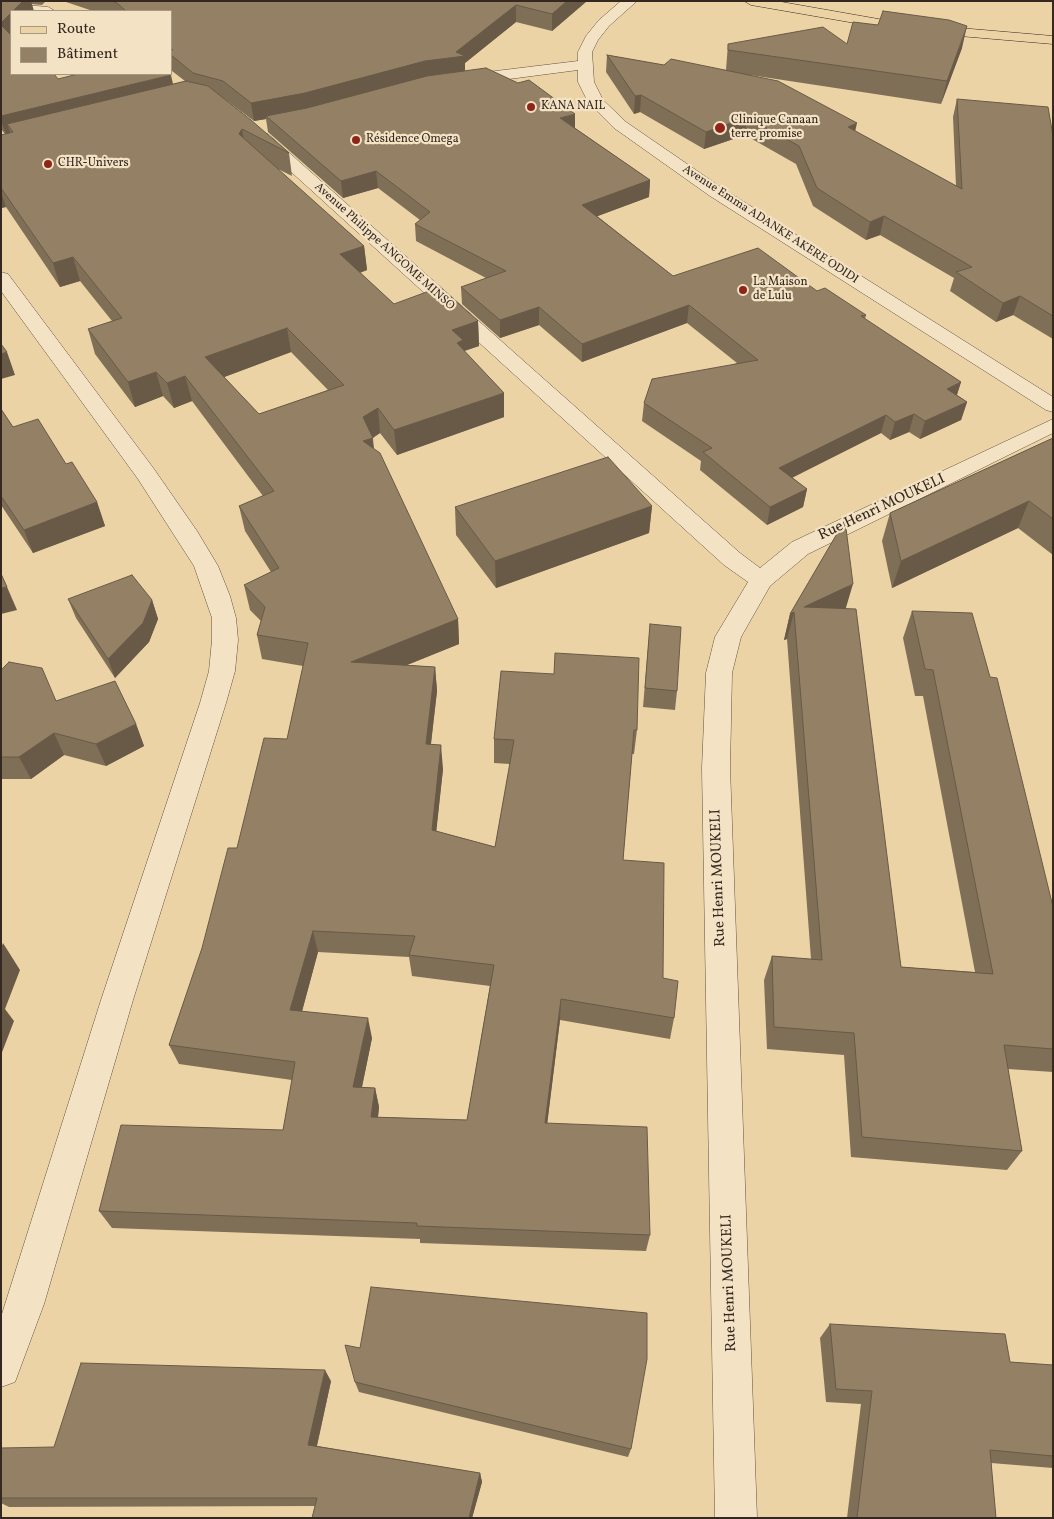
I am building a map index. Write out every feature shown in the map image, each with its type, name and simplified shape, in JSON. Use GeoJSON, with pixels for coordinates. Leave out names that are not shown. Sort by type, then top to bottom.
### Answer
{"type":"FeatureCollection","features":[{"type":"Feature","properties":{"kind":"main road"},"geometry":{"type":"LineString","coordinates":[[751,1],[900,27],[1053,40]]}},
{"type":"Feature","properties":{"kind":"street","name":"Avenue Emma ADANKE AKERE ODIDI"},"geometry":{"type":"LineString","coordinates":[[630,1],[591,38],[585,52],[586,82],[596,102],[620,125],[716,192],[1053,406]]}},
{"type":"Feature","properties":{"kind":"street"},"geometry":{"type":"LineString","coordinates":[[1,7],[52,10]]}},
{"type":"Feature","properties":{"kind":"street"},"geometry":{"type":"LineString","coordinates":[[449,82],[585,65]]}},
{"type":"Feature","properties":{"kind":"street","name":"Avenue Philippe ANGOME MINSO"},"geometry":{"type":"LineString","coordinates":[[270,125],[250,129],[732,559],[761,580]]}},
{"type":"Feature","properties":{"kind":"street"},"geometry":{"type":"LineString","coordinates":[[1,278],[146,474],[190,537],[206,566],[218,596],[224,618],[225,640],[222,671],[213,703],[117,1000],[25,1304],[1,1368]]}},
{"type":"Feature","properties":{"kind":"street","name":"Rue Henri MOUKELI"},"geometry":{"type":"LineString","coordinates":[[736,1518],[716,768],[716,710],[719,673],[728,637],[761,580],[800,548],[826,533],[1053,425]]}},
{"type":"Feature","properties":{"kind":"building"},"geometry":{"type":"Polygon","coordinates":[[[1,1],[23,1],[14,10],[10,10],[10,14],[1,23],[1,1]]]}},
{"type":"Feature","properties":{"kind":"building"},"geometry":{"type":"Polygon","coordinates":[[[112,1],[567,1],[552,14],[516,5],[456,52],[465,56],[425,61],[305,93],[251,103],[223,81],[193,73],[172,56],[172,10],[125,10],[112,1]]]}},
{"type":"Feature","properties":{"kind":"building"},"geometry":{"type":"Polygon","coordinates":[[[883,11],[949,20],[967,26],[947,81],[728,50],[728,44],[823,27],[847,44],[853,22],[878,25],[883,11]]]}},
{"type":"Feature","properties":{"kind":"building"},"geometry":{"type":"Polygon","coordinates":[[[1,25],[10,34],[10,75],[55,75],[58,79],[74,75],[171,75],[1,116],[1,25]]]}},
{"type":"Feature","properties":{"kind":"building"},"geometry":{"type":"Polygon","coordinates":[[[607,55],[664,65],[671,59],[778,81],[857,123],[848,127],[962,189],[957,99],[1048,107],[1053,136],[1053,316],[1020,296],[1003,303],[956,272],[972,267],[884,216],[870,222],[817,188],[799,146],[747,117],[706,132],[641,95],[635,96],[607,55]]]}},
{"type":"Feature","properties":{"kind":"building"},"geometry":{"type":"Polygon","coordinates":[[[486,68],[518,83],[529,80],[575,114],[560,118],[650,180],[582,205],[673,276],[758,248],[817,291],[825,288],[866,315],[861,316],[961,382],[947,389],[967,402],[925,421],[914,414],[895,422],[886,415],[779,468],[807,489],[770,507],[703,452],[712,448],[644,403],[652,379],[758,360],[689,305],[582,344],[539,307],[500,320],[461,287],[506,271],[415,224],[430,212],[376,171],[341,181],[266,116],[307,108],[427,76],[486,68]]]}},
{"type":"Feature","properties":{"kind":"building"},"geometry":{"type":"Polygon","coordinates":[[[186,81],[208,86],[289,153],[242,129],[239,134],[364,246],[340,254],[394,304],[440,287],[478,321],[452,330],[463,340],[457,343],[504,393],[394,430],[378,408],[363,417],[373,438],[363,441],[380,453],[458,619],[351,662],[435,667],[426,744],[441,745],[432,830],[495,847],[514,740],[494,739],[501,671],[554,674],[555,653],[639,658],[637,730],[634,730],[623,860],[664,863],[663,978],[678,981],[674,1018],[561,999],[545,1123],[647,1127],[650,1235],[417,1226],[417,1223],[99,1211],[121,1125],[283,1130],[295,1062],[169,1045],[202,948],[228,848],[237,848],[264,738],[287,739],[308,643],[257,635],[265,607],[244,585],[279,568],[239,506],[274,491],[185,376],[167,383],[156,372],[128,382],[88,329],[122,318],[73,257],[53,263],[1,188],[1,135],[13,132],[7,124],[186,81]],[[287,328],[205,357],[259,414],[344,385],[287,328]],[[313,931],[290,1010],[368,1018],[353,1087],[375,1088],[371,1117],[467,1120],[494,965],[409,955],[415,936],[313,931]]]}},
{"type":"Feature","properties":{"kind":"building"},"geometry":{"type":"Polygon","coordinates":[[[1,344],[7,352],[1,354],[1,344]]]}},
{"type":"Feature","properties":{"kind":"building"},"geometry":{"type":"Polygon","coordinates":[[[1,409],[13,427],[38,419],[66,464],[72,462],[97,502],[24,530],[1,496],[1,409]]]}},
{"type":"Feature","properties":{"kind":"building"},"geometry":{"type":"Polygon","coordinates":[[[1053,438],[1053,519],[1029,501],[901,561],[890,513],[1053,438]]]}},
{"type":"Feature","properties":{"kind":"building"},"geometry":{"type":"Polygon","coordinates":[[[608,457],[652,506],[495,561],[455,507],[608,457]]]}},
{"type":"Feature","properties":{"kind":"building"},"geometry":{"type":"Polygon","coordinates":[[[845,520],[853,584],[804,607],[856,609],[901,967],[993,974],[933,670],[925,669],[912,611],[972,613],[990,677],[997,678],[1053,907],[1053,1049],[1004,1045],[1022,1151],[862,1137],[854,1033],[774,1027],[772,956],[822,960],[794,612],[790,614],[845,520]]]}},
{"type":"Feature","properties":{"kind":"building"},"geometry":{"type":"Polygon","coordinates":[[[1,574],[7,587],[1,588],[1,574]]]}},
{"type":"Feature","properties":{"kind":"building"},"geometry":{"type":"Polygon","coordinates":[[[132,575],[152,600],[143,623],[108,659],[68,599],[132,575]]]}},
{"type":"Feature","properties":{"kind":"building"},"geometry":{"type":"Polygon","coordinates":[[[650,624],[681,627],[677,691],[645,688],[650,624]]]}},
{"type":"Feature","properties":{"kind":"building"},"geometry":{"type":"Polygon","coordinates":[[[9,662],[42,668],[56,701],[115,681],[136,724],[96,744],[54,733],[19,757],[1,757],[1,670],[9,662]]]}},
{"type":"Feature","properties":{"kind":"building"},"geometry":{"type":"Polygon","coordinates":[[[371,1287],[647,1313],[647,1359],[631,1449],[355,1382],[345,1345],[360,1348],[371,1287]]]}},
{"type":"Feature","properties":{"kind":"building"},"geometry":{"type":"Polygon","coordinates":[[[830,1324],[1005,1334],[1010,1362],[1053,1365],[1053,1456],[990,1450],[996,1518],[857,1518],[872,1391],[836,1389],[830,1324]]]}},
{"type":"Feature","properties":{"kind":"building"},"geometry":{"type":"Polygon","coordinates":[[[81,1363],[325,1370],[308,1445],[480,1473],[469,1518],[312,1518],[317,1498],[1,1498],[1,1448],[54,1447],[81,1363]]]}},
{"type":"Feature","properties":{"kind":"place","name":"KANA NAIL"},"geometry":{"type":"Point","coordinates":[531,107]}},
{"type":"Feature","properties":{"kind":"place","name":"Clinique Canaan terre promise"},"geometry":{"type":"Point","coordinates":[720,128]}},
{"type":"Feature","properties":{"kind":"place","name":"Résidence Omega"},"geometry":{"type":"Point","coordinates":[356,140]}},
{"type":"Feature","properties":{"kind":"place","name":"CHR-Univers"},"geometry":{"type":"Point","coordinates":[48,164]}},
{"type":"Feature","properties":{"kind":"place","name":"La Maison de Lulu"},"geometry":{"type":"Point","coordinates":[743,290]}}]}
